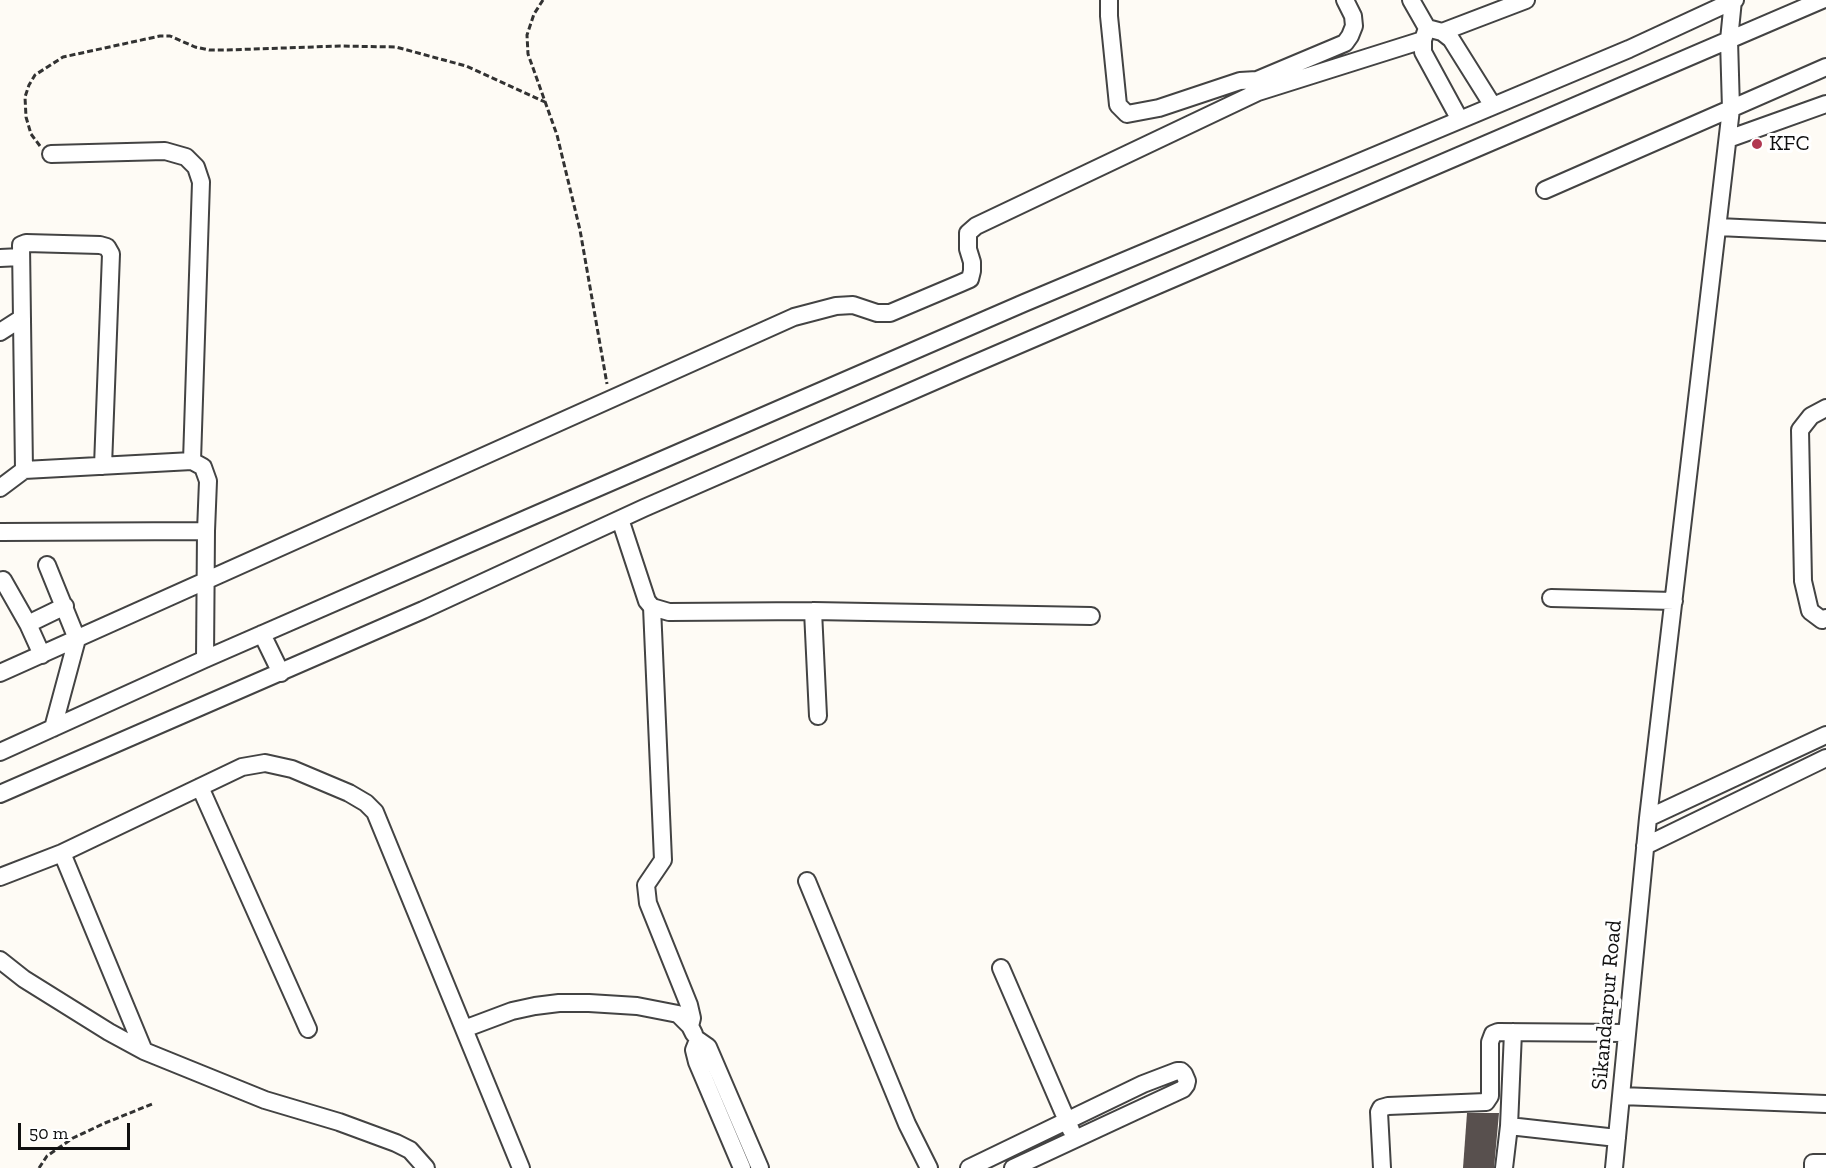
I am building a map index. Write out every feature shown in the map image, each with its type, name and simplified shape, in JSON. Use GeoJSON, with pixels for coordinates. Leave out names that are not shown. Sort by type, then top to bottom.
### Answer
{"type":"FeatureCollection","features":[{"type":"Feature","properties":{"kind":"street"},"geometry":{"type":"LineString","coordinates":[[1110,0],[1109,16],[1119,105],[1127,114],[1159,108],[1240,81],[1262,84],[1430,34],[1526,0]]}},
{"type":"Feature","properties":{"kind":"street"},"geometry":{"type":"LineString","coordinates":[[0,673],[794,317],[836,306],[853,305],[877,313],[890,313],[970,279],[972,262],[968,249],[968,233],[976,226],[1344,43],[1354,26],[1353,16],[1345,0]]}},
{"type":"Feature","properties":{"kind":"street"},"geometry":{"type":"LineString","coordinates":[[1411,0],[1430,34],[1451,39],[1493,106]]}},
{"type":"Feature","properties":{"kind":"street"},"geometry":{"type":"LineString","coordinates":[[0,752],[262,634],[1024,303],[1629,49],[1734,0]]}},
{"type":"Feature","properties":{"kind":"street","name":"Sikandarpur Road"},"geometry":{"type":"LineString","coordinates":[[1614,1168],[1648,818],[1728,139],[1731,109],[1729,40],[1734,0]]}},
{"type":"Feature","properties":{"kind":"street"},"geometry":{"type":"LineString","coordinates":[[0,794],[281,673],[620,519],[967,366],[1822,0]]}},
{"type":"Feature","properties":{"kind":"street"},"geometry":{"type":"LineString","coordinates":[[1430,34],[1422,52],[1460,120]]}},
{"type":"Feature","properties":{"kind":"street"},"geometry":{"type":"LineString","coordinates":[[1545,190],[1826,67]]}},
{"type":"Feature","properties":{"kind":"street"},"geometry":{"type":"LineString","coordinates":[[1728,139],[1826,105]]}},
{"type":"Feature","properties":{"kind":"street"},"geometry":{"type":"LineString","coordinates":[[51,154],[165,151],[186,157],[196,167],[201,182],[192,461]]}},
{"type":"Feature","properties":{"kind":"street"},"geometry":{"type":"LineString","coordinates":[[1718,227],[1826,232]]}},
{"type":"Feature","properties":{"kind":"street"},"geometry":{"type":"LineString","coordinates":[[24,470],[21,245],[26,243],[100,245],[107,247],[111,254],[103,466]]}},
{"type":"Feature","properties":{"kind":"street"},"geometry":{"type":"LineString","coordinates":[[0,258],[21,257]]}},
{"type":"Feature","properties":{"kind":"street"},"geometry":{"type":"LineString","coordinates":[[0,332],[22,318]]}},
{"type":"Feature","properties":{"kind":"street"},"geometry":{"type":"LineString","coordinates":[[1825,622],[1810,611],[1803,581],[1800,430],[1811,416],[1826,408]]}},
{"type":"Feature","properties":{"kind":"street"},"geometry":{"type":"LineString","coordinates":[[0,488],[24,470],[192,461],[203,467],[208,481],[205,659]]}},
{"type":"Feature","properties":{"kind":"street"},"geometry":{"type":"LineString","coordinates":[[620,519],[647,601],[652,607],[669,612],[813,611],[1091,616]]}},
{"type":"Feature","properties":{"kind":"street"},"geometry":{"type":"LineString","coordinates":[[0,532],[206,531]]}},
{"type":"Feature","properties":{"kind":"street"},"geometry":{"type":"LineString","coordinates":[[47,565],[77,639],[53,728]]}},
{"type":"Feature","properties":{"kind":"street"},"geometry":{"type":"LineString","coordinates":[[3,580],[42,654]]}},
{"type":"Feature","properties":{"kind":"street"},"geometry":{"type":"LineString","coordinates":[[1551,598],[1674,601]]}},
{"type":"Feature","properties":{"kind":"street"},"geometry":{"type":"LineString","coordinates":[[28,624],[65,606]]}},
{"type":"Feature","properties":{"kind":"street"},"geometry":{"type":"LineString","coordinates":[[652,607],[663,860],[646,885],[648,903],[689,1005],[697,1062],[742,1168]]}},
{"type":"Feature","properties":{"kind":"street"},"geometry":{"type":"LineString","coordinates":[[813,611],[818,716]]}},
{"type":"Feature","properties":{"kind":"street"},"geometry":{"type":"LineString","coordinates":[[262,634],[281,673]]}},
{"type":"Feature","properties":{"kind":"street"},"geometry":{"type":"LineString","coordinates":[[1648,818],[1826,735]]}},
{"type":"Feature","properties":{"kind":"street"},"geometry":{"type":"LineString","coordinates":[[1645,846],[1826,758]]}},
{"type":"Feature","properties":{"kind":"street"},"geometry":{"type":"LineString","coordinates":[[0,877],[62,853],[242,767],[265,764],[292,769],[349,793],[366,803],[375,812],[521,1168]]}},
{"type":"Feature","properties":{"kind":"street"},"geometry":{"type":"LineString","coordinates":[[200,788],[308,1029]]}},
{"type":"Feature","properties":{"kind":"street"},"geometry":{"type":"LineString","coordinates":[[62,853],[144,1051]]}},
{"type":"Feature","properties":{"kind":"street"},"geometry":{"type":"LineString","coordinates":[[807,881],[908,1124],[929,1168]]}},
{"type":"Feature","properties":{"kind":"street"},"geometry":{"type":"LineString","coordinates":[[0,960],[24,980],[144,1051],[265,1100],[339,1122],[396,1143],[410,1150],[426,1168]]}},
{"type":"Feature","properties":{"kind":"street"},"geometry":{"type":"LineString","coordinates":[[1001,968],[1075,1140]]}},
{"type":"Feature","properties":{"kind":"street"},"geometry":{"type":"LineString","coordinates":[[464,1029],[512,1011],[559,1003],[608,1004],[678,1014],[708,1047],[760,1168]]}},
{"type":"Feature","properties":{"kind":"street"},"geometry":{"type":"LineString","coordinates":[[1382,1168],[1379,1112],[1381,1108],[1383,1106],[1486,1102],[1490,1096],[1493,1034],[1498,1032],[1628,1033]]}},
{"type":"Feature","properties":{"kind":"street"},"geometry":{"type":"LineString","coordinates":[[1504,1168],[1509,1126],[1513,1032]]}},
{"type":"Feature","properties":{"kind":"street"},"geometry":{"type":"LineString","coordinates":[[969,1168],[1143,1084],[1177,1071],[1184,1074],[1186,1085],[1183,1089],[1019,1167]]}},
{"type":"Feature","properties":{"kind":"street"},"geometry":{"type":"LineString","coordinates":[[1621,1096],[1826,1104]]}},
{"type":"Feature","properties":{"kind":"street"},"geometry":{"type":"LineString","coordinates":[[1509,1126],[1617,1138]]}},
{"type":"Feature","properties":{"kind":"street"},"geometry":{"type":"LineString","coordinates":[[1813,1168],[1813,1163],[1826,1163]]}},
{"type":"Feature","properties":{"kind":"path"},"geometry":{"type":"LineString","coordinates":[[543,0],[534,14],[528,35],[528,54],[557,135],[580,230],[609,399]]}},
{"type":"Feature","properties":{"kind":"path"},"geometry":{"type":"LineString","coordinates":[[51,154],[42,149],[30,134],[26,117],[25,97],[35,75],[63,57],[160,36],[170,36],[209,50],[340,46],[396,47],[466,66],[545,102]]}},
{"type":"Feature","properties":{"kind":"path"},"geometry":{"type":"LineString","coordinates":[[39,1168],[47,1156],[73,1138],[152,1104]]}},
{"type":"Feature","properties":{"kind":"building"},"geometry":{"type":"Polygon","coordinates":[[[1467,1113],[1499,1113],[1494,1168],[1463,1168],[1467,1113]]]}},
{"type":"Feature","properties":{"kind":"place","name":"KFC"},"geometry":{"type":"Point","coordinates":[1757,144]}}]}
